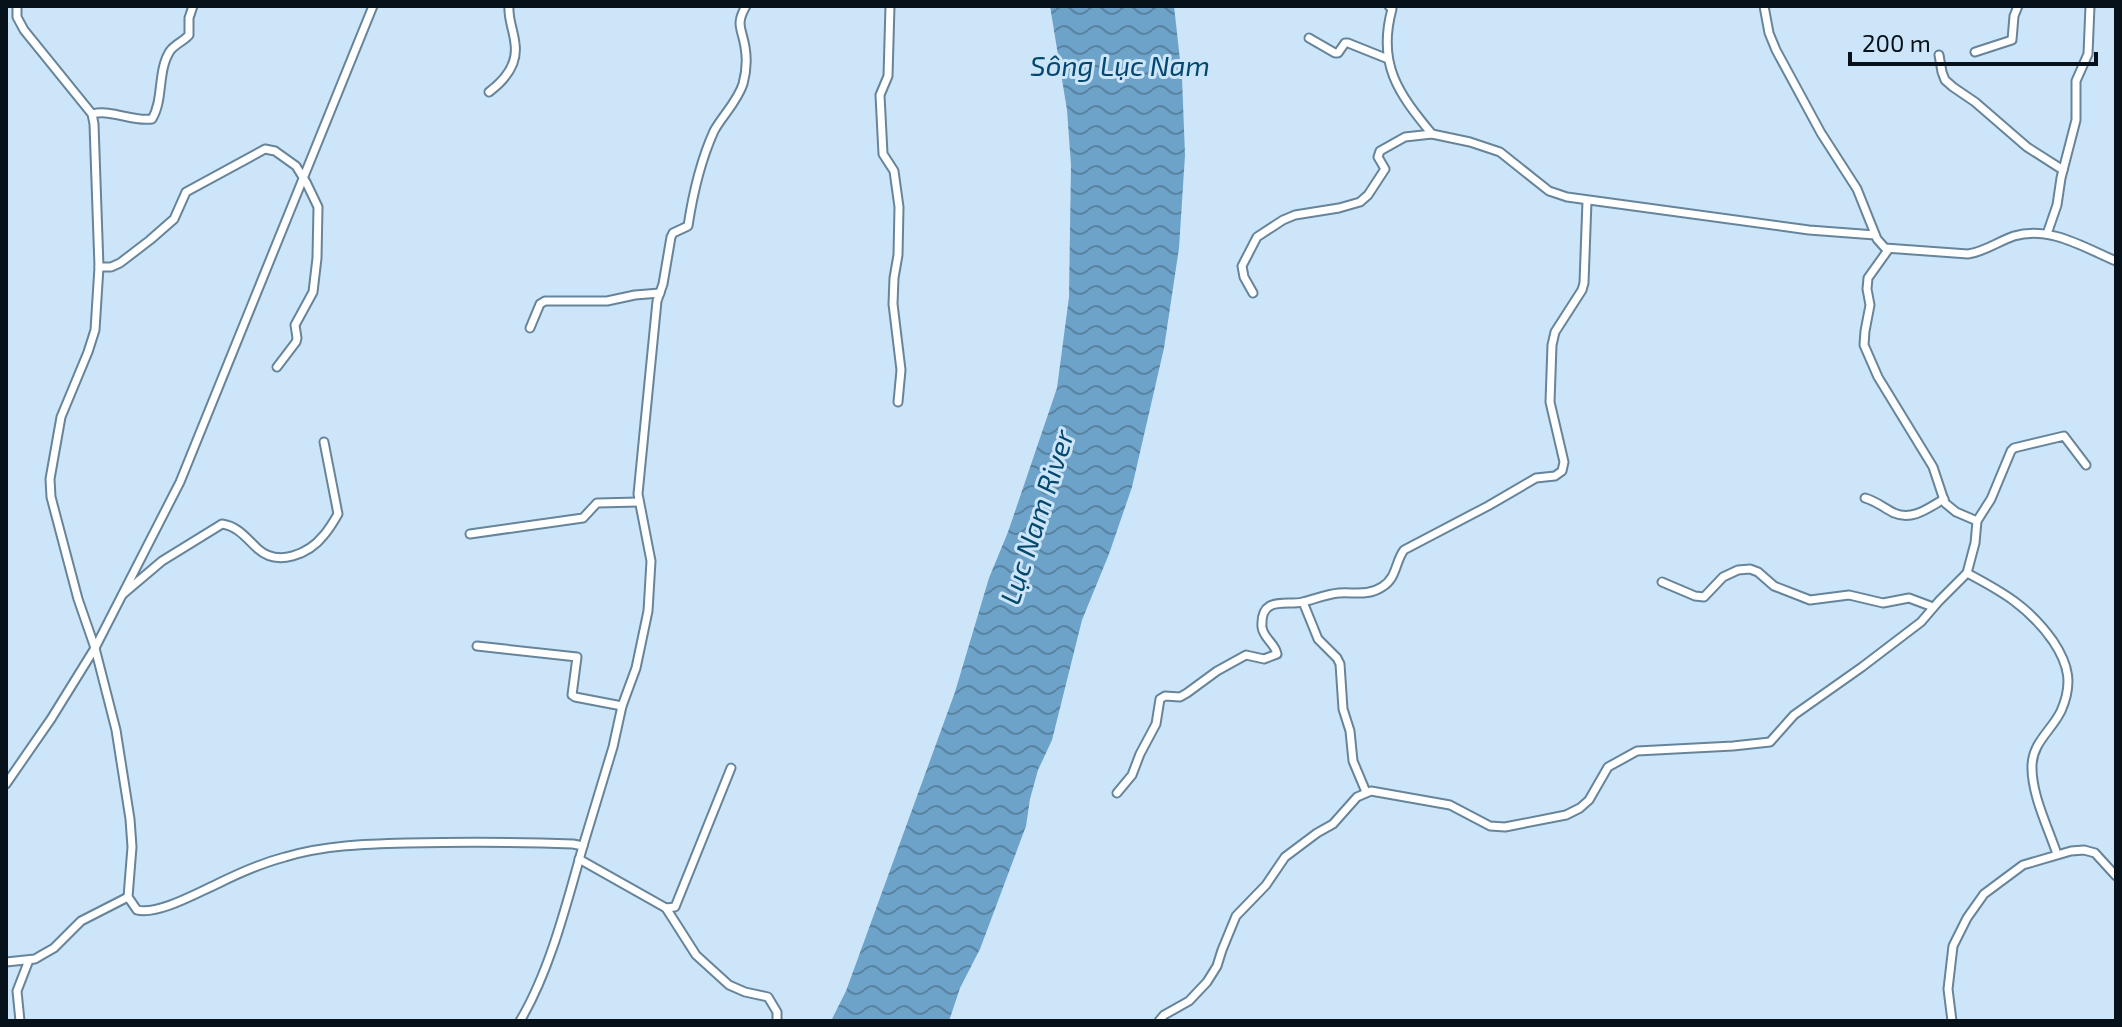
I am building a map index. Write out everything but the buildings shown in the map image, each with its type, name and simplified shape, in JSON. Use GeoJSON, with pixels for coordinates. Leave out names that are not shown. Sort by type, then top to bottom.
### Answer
{"type":"FeatureCollection","features":[{"type":"Feature","properties":{"kind":"street"},"geometry":{"type":"LineString","coordinates":[[17,6],[17,17],[24,30],[92,114],[99,267],[95,330],[61,417],[50,479],[60,535],[95,648],[116,730],[130,819],[132,847],[128,897],[137,910],[146,911],[195,895],[260,865],[326,848],[493,842],[583,846]]}},
{"type":"Feature","properties":{"kind":"street"},"geometry":{"type":"LineString","coordinates":[[92,114],[107,112],[152,119],[158,106],[160,83],[168,55],[189,35],[193,6]]}},
{"type":"Feature","properties":{"kind":"street"},"geometry":{"type":"LineString","coordinates":[[6,784],[95,648],[180,482],[373,6]]}},
{"type":"Feature","properties":{"kind":"street"},"geometry":{"type":"LineString","coordinates":[[489,92],[509,73],[514,58],[516,46],[509,6]]}},
{"type":"Feature","properties":{"kind":"street"},"geometry":{"type":"LineString","coordinates":[[520,1021],[546,963],[643,639],[651,586],[651,561],[639,502],[639,479],[660,293],[671,237],[688,226],[700,165],[715,129],[732,106],[742,85],[746,47],[739,23],[746,6]]}},
{"type":"Feature","properties":{"kind":"street"},"geometry":{"type":"LineString","coordinates":[[890,6],[888,76],[880,95],[883,154],[894,171],[899,207],[893,296],[901,370],[898,402]]}},
{"type":"Feature","properties":{"kind":"street"},"geometry":{"type":"LineString","coordinates":[[1389,6],[1392,9],[1388,28],[1390,69],[1403,94],[1432,134]]}},
{"type":"Feature","properties":{"kind":"street"},"geometry":{"type":"LineString","coordinates":[[1764,6],[1776,50],[1821,133],[1857,189],[1881,245],[1888,250],[1968,254],[2009,237],[2034,232],[2047,234],[2116,261]]}},
{"type":"Feature","properties":{"kind":"street"},"geometry":{"type":"LineString","coordinates":[[1975,52],[2012,40],[2018,6]]}},
{"type":"Feature","properties":{"kind":"street"},"geometry":{"type":"LineString","coordinates":[[2047,234],[2057,205],[2076,120],[2077,75],[2088,54],[2090,6]]}},
{"type":"Feature","properties":{"kind":"street"},"geometry":{"type":"LineString","coordinates":[[1309,38],[1335,53],[1348,43],[1388,59]]}},
{"type":"Feature","properties":{"kind":"street"},"geometry":{"type":"LineString","coordinates":[[1939,55],[1945,80],[2027,147],[2063,170]]}},
{"type":"Feature","properties":{"kind":"street"},"geometry":{"type":"LineString","coordinates":[[1253,293],[1242,266],[1257,237],[1295,215],[1339,208],[1365,199],[1385,169],[1378,157],[1380,151],[1409,135],[1432,134],[1493,148],[1549,191],[1567,197],[1847,234],[1875,235]]}},
{"type":"Feature","properties":{"kind":"street"},"geometry":{"type":"LineString","coordinates":[[99,267],[120,263],[150,240],[174,219],[186,192],[265,149],[275,151],[296,166],[318,209],[313,292],[295,325],[296,342],[277,367]]}},
{"type":"Feature","properties":{"kind":"street"},"geometry":{"type":"LineString","coordinates":[[1117,793],[1132,775],[1156,724],[1160,699],[1165,696],[1180,697],[1246,655],[1264,659],[1274,656],[1276,648],[1262,627],[1267,611],[1275,603],[1303,602],[1337,593],[1368,593],[1381,588],[1395,572],[1404,550],[1536,478],[1555,476],[1562,471],[1564,462],[1550,402],[1552,345],[1555,332],[1584,283],[1587,201]]}},
{"type":"Feature","properties":{"kind":"street"},"geometry":{"type":"LineString","coordinates":[[1888,250],[1868,278],[1870,305],[1864,345],[1878,377],[1933,467],[1948,506],[1977,521]]}},
{"type":"Feature","properties":{"kind":"street"},"geometry":{"type":"LineString","coordinates":[[530,328],[540,304],[545,301],[607,301],[660,293]]}},
{"type":"Feature","properties":{"kind":"street"},"geometry":{"type":"LineString","coordinates":[[1159,1021],[1189,1001],[1207,982],[1217,966],[1236,916],[1266,885],[1285,857],[1333,824],[1357,797],[1366,792],[1450,805],[1497,828],[1566,815],[1580,808],[1589,800],[1608,767],[1637,751],[1770,742],[1794,715],[1915,627],[1967,573],[1980,513],[1991,499],[2014,448],[2064,436],[2086,465]]}},
{"type":"Feature","properties":{"kind":"street"},"geometry":{"type":"LineString","coordinates":[[121,596],[162,561],[222,524],[231,526],[260,551],[278,559],[305,550],[323,537],[338,514],[324,442]]}},
{"type":"Feature","properties":{"kind":"street"},"geometry":{"type":"LineString","coordinates":[[1865,498],[1905,516],[1920,513],[1944,499]]}},
{"type":"Feature","properties":{"kind":"street"},"geometry":{"type":"LineString","coordinates":[[470,534],[583,518],[597,503],[639,502]]}},
{"type":"Feature","properties":{"kind":"street"},"geometry":{"type":"LineString","coordinates":[[1662,582],[1704,597],[1723,577],[1738,570],[1750,569],[1758,572],[1769,584],[1810,600],[1846,595],[1883,603],[1909,598],[1933,607]]}},
{"type":"Feature","properties":{"kind":"street"},"geometry":{"type":"LineString","coordinates":[[1967,573],[2029,611],[2061,653],[2068,671],[2067,694],[2062,708],[2036,747],[2032,766],[2039,801],[2057,854]]}},
{"type":"Feature","properties":{"kind":"street"},"geometry":{"type":"LineString","coordinates":[[1303,602],[1318,639],[1340,664],[1343,709],[1350,731],[1353,761],[1366,792]]}},
{"type":"Feature","properties":{"kind":"street"},"geometry":{"type":"LineString","coordinates":[[477,646],[577,657],[572,695],[622,706]]}},
{"type":"Feature","properties":{"kind":"street"},"geometry":{"type":"LineString","coordinates":[[666,908],[675,907],[731,768]]}},
{"type":"Feature","properties":{"kind":"street"},"geometry":{"type":"LineString","coordinates":[[1952,1021],[1948,989],[1953,946],[1984,894],[2023,865],[2057,854],[2084,850],[2095,853],[2116,876]]}},
{"type":"Feature","properties":{"kind":"street"},"geometry":{"type":"LineString","coordinates":[[579,859],[666,908],[696,955],[729,985],[768,997],[777,1012],[777,1021]]}},
{"type":"Feature","properties":{"kind":"street"},"geometry":{"type":"LineString","coordinates":[[6,962],[35,959],[54,948],[81,921],[128,897]]}},
{"type":"Feature","properties":{"kind":"street"},"geometry":{"type":"LineString","coordinates":[[20,1021],[17,991],[29,960]]}},
{"type":"Feature","properties":{"kind":"water","name":"Sông Lục Nam"},"geometry":{"type":"Polygon","coordinates":[[[1050,6],[1174,6],[1182,78],[1185,155],[1179,248],[1164,348],[1132,487],[1082,620],[1052,740],[1038,770],[1030,799],[1026,826],[949,1021],[831,1021],[846,991],[955,692],[989,578],[1057,388],[1069,297],[1071,165],[1067,110],[1050,6]]]}},
{"type":"Feature","properties":{"kind":"water label","name":"Lục Nam River"},"geometry":{"type":"Point","coordinates":[1037,517]}}]}
